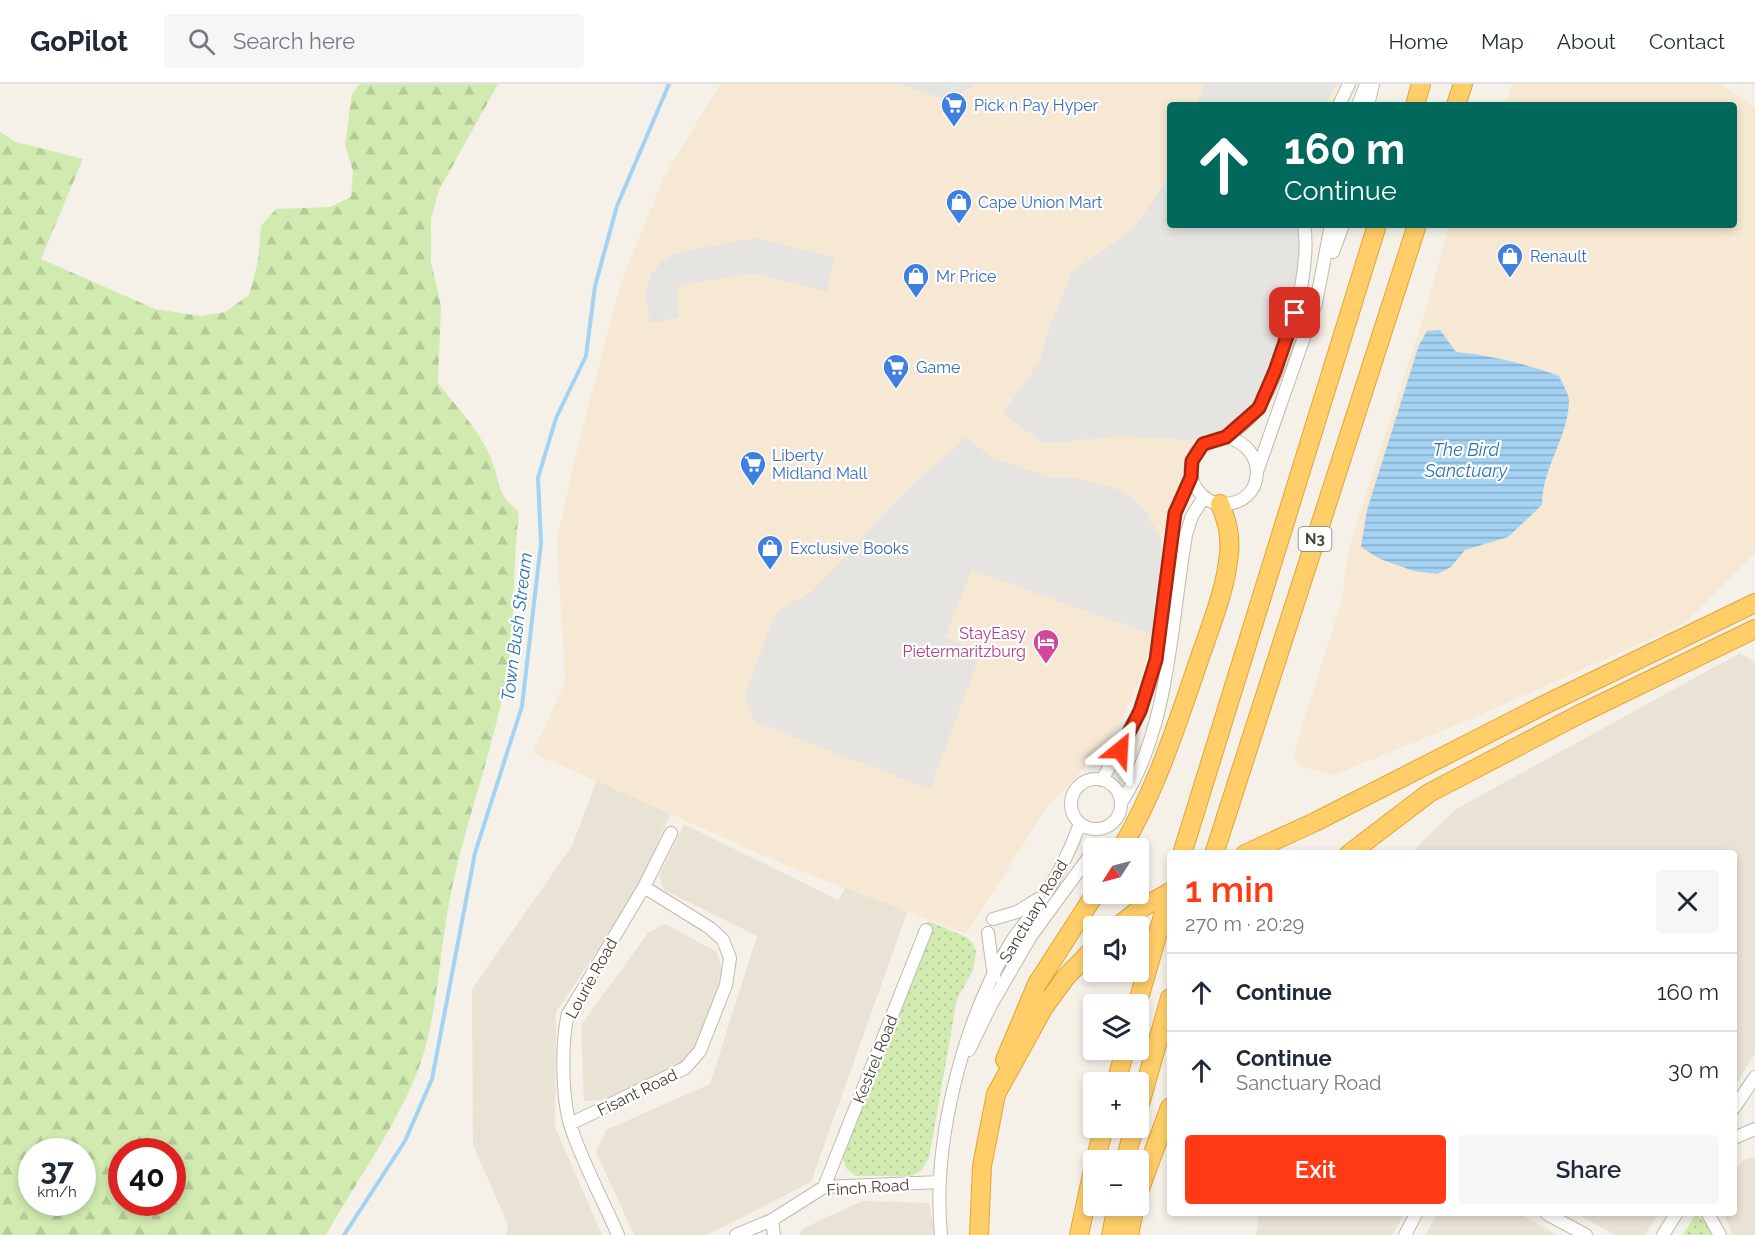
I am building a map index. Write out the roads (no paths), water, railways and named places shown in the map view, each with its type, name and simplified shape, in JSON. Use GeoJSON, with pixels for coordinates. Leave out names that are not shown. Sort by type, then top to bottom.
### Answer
{"type":"FeatureCollection","features":[{"type":"Feature","properties":{"kind":"highway"},"geometry":{"type":"LineString","coordinates":[[1415,102],[1421,84]]}},
{"type":"Feature","properties":{"kind":"highway"},"geometry":{"type":"LineString","coordinates":[[1457,102],[1463,84]]}},
{"type":"Feature","properties":{"kind":"highway","name":"N3"},"geometry":{"type":"LineString","coordinates":[[1183,850],[1376,228]]}},
{"type":"Feature","properties":{"kind":"highway","name":"N3"},"geometry":{"type":"LineString","coordinates":[[1215,850],[1416,228]]}},
{"type":"Feature","properties":{"kind":"highway"},"geometry":{"type":"LineString","coordinates":[[1128,838],[1158,777],[1224,582],[1229,538],[1227,519],[1212,501]]}},
{"type":"Feature","properties":{"kind":"highway"},"geometry":{"type":"LineString","coordinates":[[1722,618],[1755,596]]}},
{"type":"Feature","properties":{"kind":"highway"},"geometry":{"type":"LineString","coordinates":[[1253,850],[1315,822],[1542,706],[1755,603]]}},
{"type":"Feature","properties":{"kind":"highway"},"geometry":{"type":"LineString","coordinates":[[1354,850],[1429,793],[1580,714],[1754,630]]}},
{"type":"Feature","properties":{"kind":"highway"},"geometry":{"type":"LineString","coordinates":[[1131,916],[1167,894]]}},
{"type":"Feature","properties":{"kind":"highway"},"geometry":{"type":"LineString","coordinates":[[1140,994],[1167,902]]}},
{"type":"Feature","properties":{"kind":"highway"},"geometry":{"type":"LineString","coordinates":[[979,1235],[982,1166],[1000,1072],[1037,984],[1089,904]]}},
{"type":"Feature","properties":{"kind":"highway"},"geometry":{"type":"LineString","coordinates":[[996,1094],[1044,1006],[1083,959]]}},
{"type":"Feature","properties":{"kind":"highway"},"geometry":{"type":"LineString","coordinates":[[1149,1072],[1167,1009]]}},
{"type":"Feature","properties":{"kind":"highway"},"geometry":{"type":"LineString","coordinates":[[1149,1164],[1167,1115]]}},
{"type":"Feature","properties":{"kind":"highway"},"geometry":{"type":"LineString","coordinates":[[1079,1235],[1083,1216]]}},
{"type":"Feature","properties":{"kind":"highway"},"geometry":{"type":"LineString","coordinates":[[1111,1235],[1115,1216]]}},
{"type":"Feature","properties":{"kind":"highway"},"geometry":{"type":"LineString","coordinates":[[1129,1235],[1133,1216]]}},
{"type":"Feature","properties":{"kind":"street"},"geometry":{"type":"LineString","coordinates":[[1359,102],[1366,84]]}},
{"type":"Feature","properties":{"kind":"street"},"geometry":{"type":"LineString","coordinates":[[1369,102],[1373,84]]}},
{"type":"Feature","properties":{"kind":"street"},"geometry":{"type":"LineString","coordinates":[[1338,102],[1349,86]]}},
{"type":"Feature","properties":{"kind":"street"},"geometry":{"type":"LineString","coordinates":[[1102,780],[1140,711],[1151,681],[1159,644],[1175,513],[1191,477],[1192,461],[1197,452],[1212,440],[1226,437],[1259,408],[1275,371],[1301,294],[1307,255],[1304,228]]}},
{"type":"Feature","properties":{"kind":"street"},"geometry":{"type":"LineString","coordinates":[[1319,288],[1330,228]]}},
{"type":"Feature","properties":{"kind":"street"},"geometry":{"type":"LineString","coordinates":[[1191,477],[1196,488],[1212,501],[1234,503],[1247,495],[1255,483],[1258,469],[1295,369],[1319,288],[1342,228]]}},
{"type":"Feature","properties":{"kind":"street"},"geometry":{"type":"LineString","coordinates":[[1226,437],[1244,444],[1251,451],[1258,469]]}},
{"type":"Feature","properties":{"kind":"street"},"geometry":{"type":"LineString","coordinates":[[1121,803],[1115,788],[1102,780],[1086,781],[1073,792],[1071,807],[1080,824],[1093,829],[1102,828],[1116,819],[1121,803],[1138,769],[1158,709],[1186,535],[1192,516],[1212,501]]}},
{"type":"Feature","properties":{"kind":"street","name":"Sanctuary Road"},"geometry":{"type":"LineString","coordinates":[[941,1235],[940,1182],[951,1100],[973,1021],[1010,944],[1066,858],[1080,824]]}},
{"type":"Feature","properties":{"kind":"street","name":"Sanctuary Road"},"geometry":{"type":"LineString","coordinates":[[1098,838],[1102,828]]}},
{"type":"Feature","properties":{"kind":"street","name":"Lourie Road"},"geometry":{"type":"LineString","coordinates":[[618,1235],[570,1124],[562,1051],[568,1014],[644,887],[670,833]]}},
{"type":"Feature","properties":{"kind":"street","name":"Sanctuary Road"},"geometry":{"type":"LineString","coordinates":[[961,1064],[991,1005],[1026,945],[1083,865]]}},
{"type":"Feature","properties":{"kind":"street","name":"Fisant Road"},"geometry":{"type":"LineString","coordinates":[[570,1124],[685,1068],[700,1051],[726,985],[730,958],[723,940],[710,927],[644,887]]}},
{"type":"Feature","properties":{"kind":"street"},"geometry":{"type":"LineString","coordinates":[[993,919],[1017,912],[1042,897]]}},
{"type":"Feature","properties":{"kind":"street","name":"Kestrel Road"},"geometry":{"type":"LineString","coordinates":[[824,1187],[926,930]]}},
{"type":"Feature","properties":{"kind":"street"},"geometry":{"type":"LineString","coordinates":[[988,933],[994,978]]}},
{"type":"Feature","properties":{"kind":"street"},"geometry":{"type":"LineString","coordinates":[[1737,1104],[1755,1077]]}},
{"type":"Feature","properties":{"kind":"street"},"geometry":{"type":"LineString","coordinates":[[1737,1137],[1755,1130]]}},
{"type":"Feature","properties":{"kind":"street","name":"Finch Road"},"geometry":{"type":"LineString","coordinates":[[736,1235],[772,1220],[824,1187],[940,1182]]}},
{"type":"Feature","properties":{"kind":"street"},"geometry":{"type":"LineString","coordinates":[[1405,1235],[1415,1216]]}},
{"type":"Feature","properties":{"kind":"street"},"geometry":{"type":"LineString","coordinates":[[1551,1216],[1586,1235]]}},
{"type":"Feature","properties":{"kind":"street"},"geometry":{"type":"LineString","coordinates":[[1663,1235],[1675,1216]]}},
{"type":"Feature","properties":{"kind":"street"},"geometry":{"type":"LineString","coordinates":[[1709,1216],[1720,1235]]}},
{"type":"Feature","properties":{"kind":"street"},"geometry":{"type":"LineString","coordinates":[[772,1220],[774,1235]]}},
{"type":"Feature","properties":{"kind":"water","name":"The Bird Sanctuary"},"geometry":{"type":"Polygon","coordinates":[[[1440,330],[1456,352],[1508,361],[1559,376],[1569,401],[1568,415],[1546,478],[1542,505],[1508,537],[1465,550],[1451,567],[1437,574],[1414,571],[1380,559],[1361,547],[1367,510],[1419,345],[1427,331],[1440,330]]]}},
{"type":"Feature","properties":{"kind":"waterway","name":"Town Bush Stream"},"geometry":{"type":"LineString","coordinates":[[344,1235],[405,1141],[432,1079],[475,853],[522,706],[541,543],[538,478],[556,418],[586,356],[595,286],[617,206],[669,84]]}},
{"type":"Feature","properties":{"kind":"place","name":"Pick n Pay Hyper"},"geometry":{"type":"Point","coordinates":[954,128]}},
{"type":"Feature","properties":{"kind":"place","name":"Cape Union Mart"},"geometry":{"type":"Point","coordinates":[959,225]}},
{"type":"Feature","properties":{"kind":"place","name":"Renault"},"geometry":{"type":"Point","coordinates":[1510,279]}},
{"type":"Feature","properties":{"kind":"place","name":"Mr Price"},"geometry":{"type":"Point","coordinates":[916,299]}},
{"type":"Feature","properties":{"kind":"place","name":"Game"},"geometry":{"type":"Point","coordinates":[896,390]}},
{"type":"Feature","properties":{"kind":"place","name":"Liberty Midland Mall"},"geometry":{"type":"Point","coordinates":[753,487]}},
{"type":"Feature","properties":{"kind":"place","name":"Exclusive Books"},"geometry":{"type":"Point","coordinates":[770,571]}},
{"type":"Feature","properties":{"kind":"place","name":"StayEasy Pietermaritzburg"},"geometry":{"type":"Point","coordinates":[1046,665]}}]}
